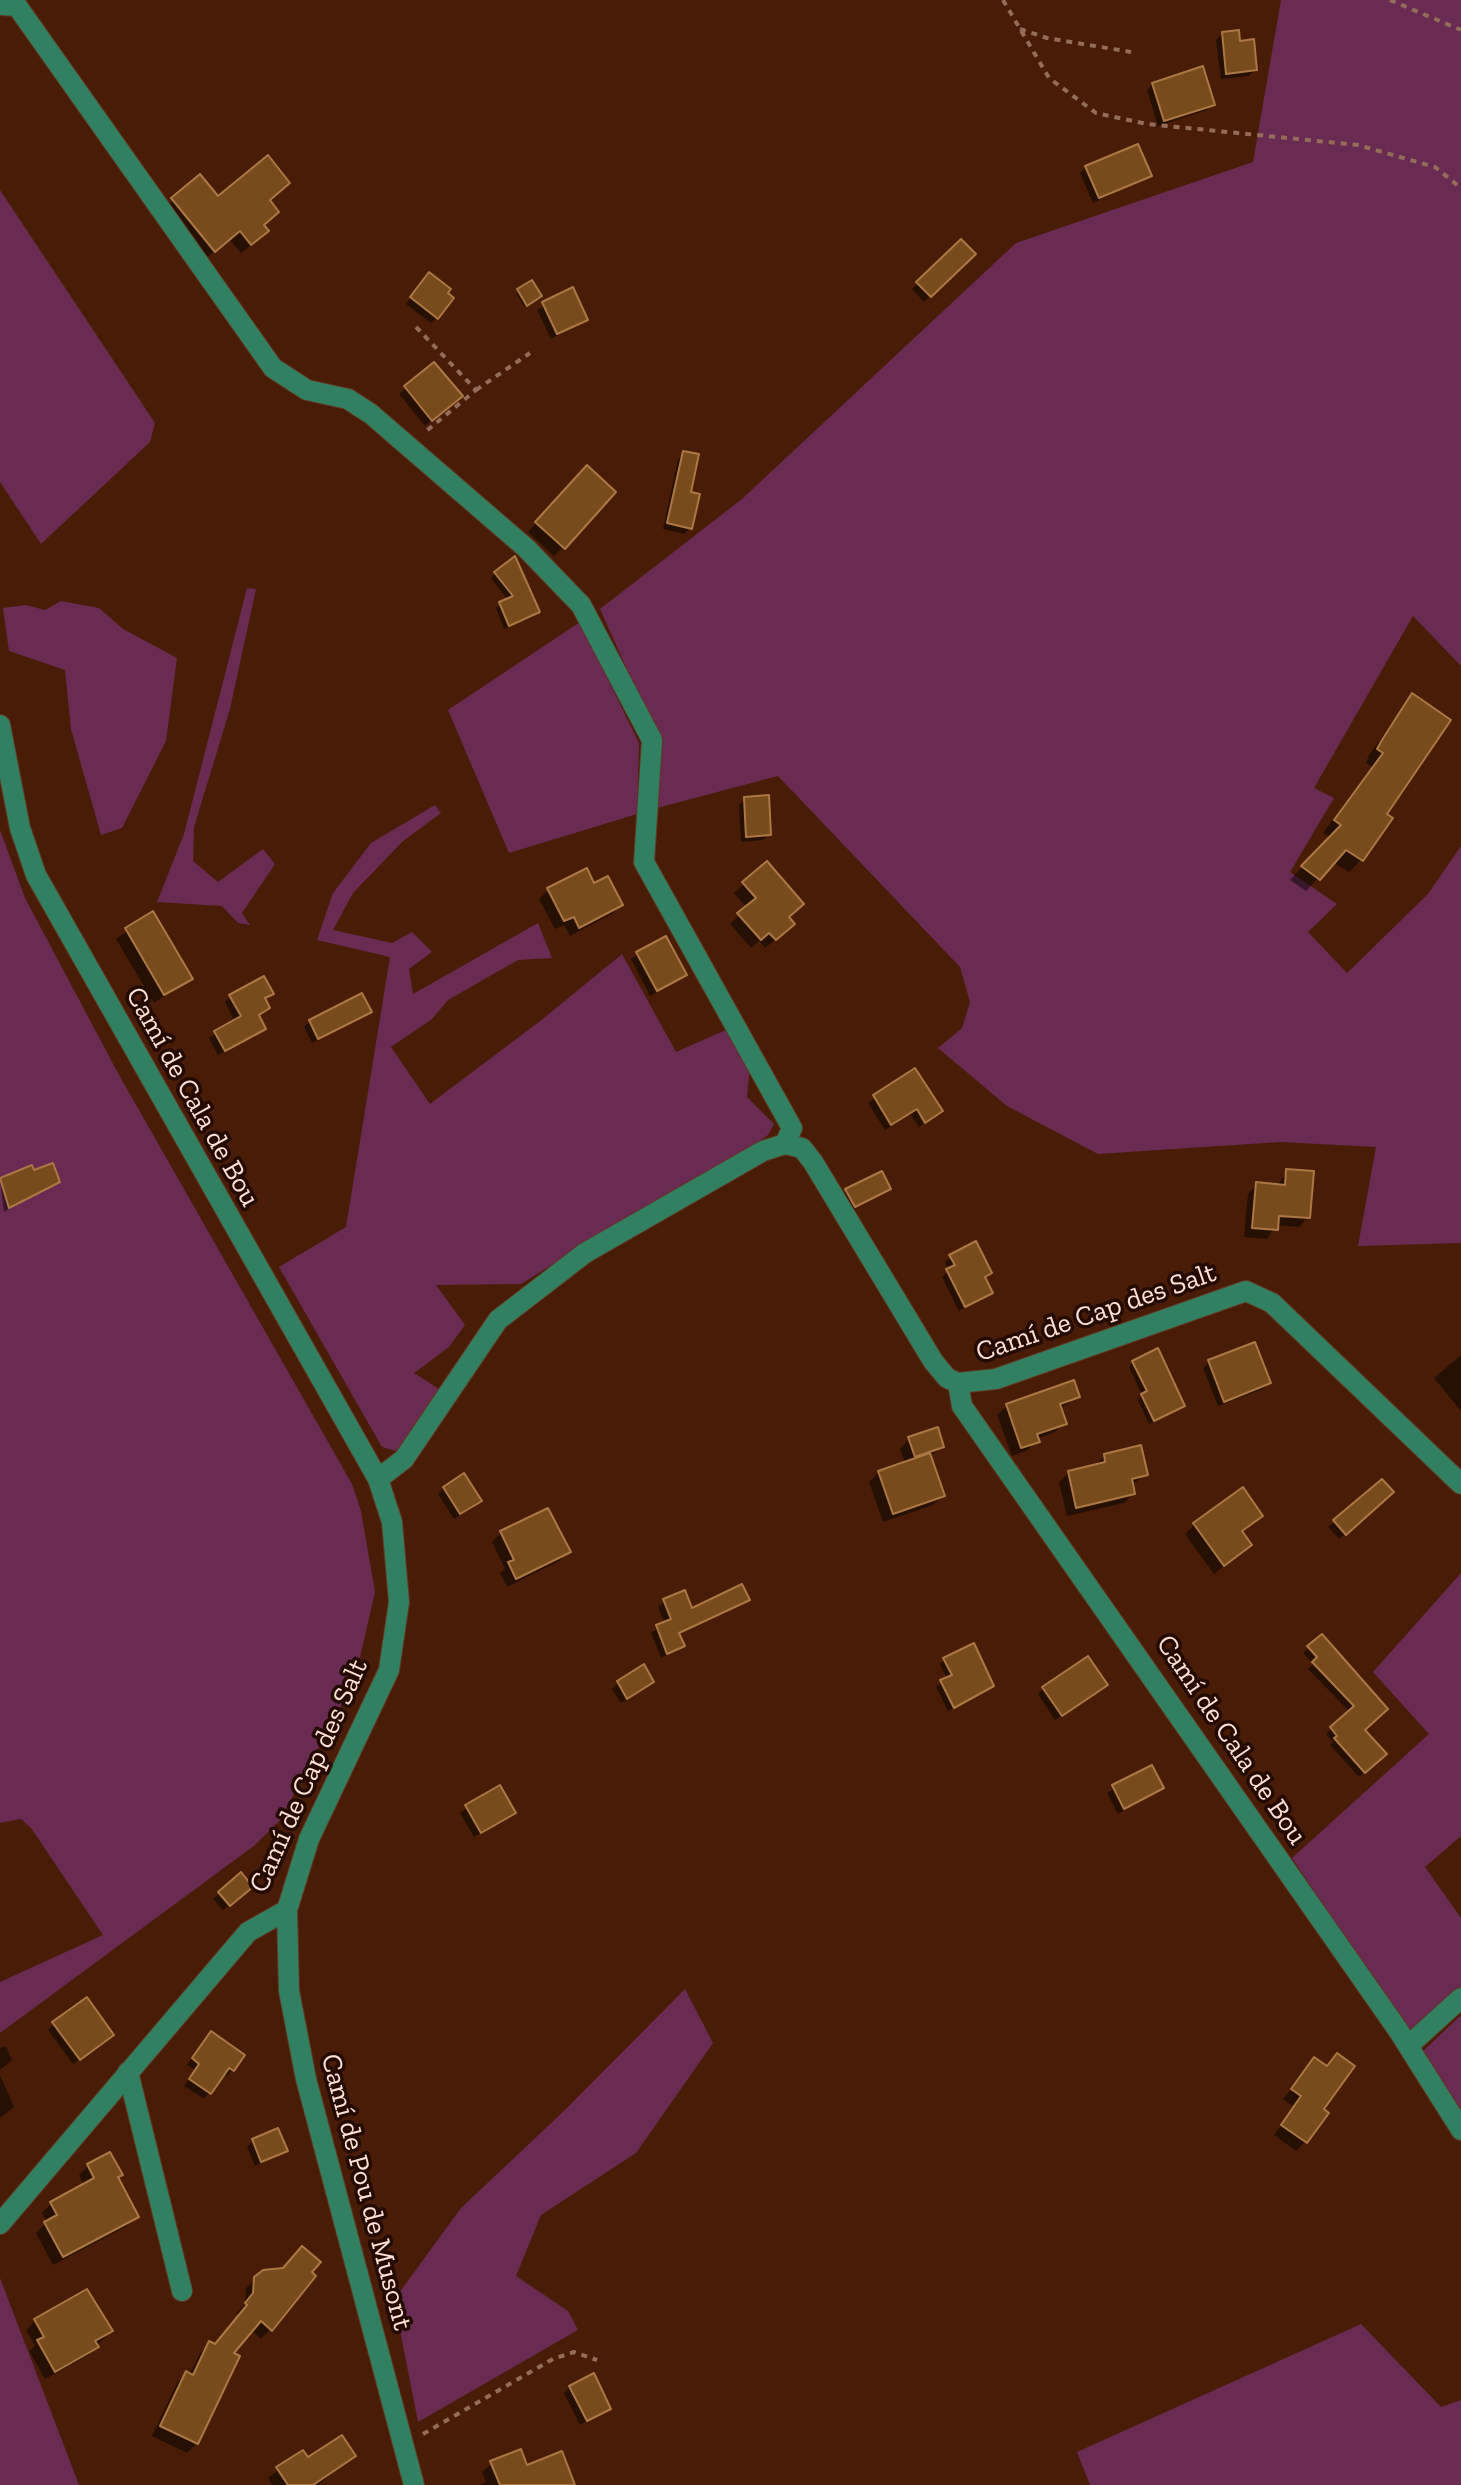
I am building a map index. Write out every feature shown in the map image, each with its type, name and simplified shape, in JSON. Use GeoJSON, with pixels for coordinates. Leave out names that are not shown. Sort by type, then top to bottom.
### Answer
{"type":"FeatureCollection","features":[{"type":"Feature","properties":{"kind":"street"},"geometry":{"type":"LineString","coordinates":[[0,5],[17,6],[273,368],[307,390],[348,399],[526,548],[581,605],[652,740],[644,862],[792,1128],[785,1144],[763,1151],[585,1253],[498,1320],[412,1449],[378,1479]]}},
{"type":"Feature","properties":{"kind":"street","name":"Camí de Cala de Bou"},"geometry":{"type":"LineString","coordinates":[[0,725],[20,828],[36,875],[378,1479]]}},
{"type":"Feature","properties":{"kind":"street","name":"Camí de Cap des Salt"},"geometry":{"type":"LineString","coordinates":[[785,1144],[802,1148],[813,1162],[933,1361],[947,1378],[958,1383],[996,1379],[1246,1291],[1272,1303],[1461,1484]]}},
{"type":"Feature","properties":{"kind":"street","name":"Camí de Cala de Bou"},"geometry":{"type":"LineString","coordinates":[[958,1383],[962,1406],[1408,2046],[1461,2130]]}},
{"type":"Feature","properties":{"kind":"street","name":"Camí de Cap des Salt"},"geometry":{"type":"LineString","coordinates":[[0,2224],[248,1932],[287,1910],[309,1839],[389,1670],[399,1602],[397,1559],[392,1522],[378,1479]]}},
{"type":"Feature","properties":{"kind":"street","name":"Camí de Pou de Musont"},"geometry":{"type":"LineString","coordinates":[[287,1910],[289,1991],[306,2079],[414,2485]]}},
{"type":"Feature","properties":{"kind":"street"},"geometry":{"type":"LineString","coordinates":[[1408,2046],[1461,1998]]}},
{"type":"Feature","properties":{"kind":"street"},"geometry":{"type":"LineString","coordinates":[[128,2072],[182,2291]]}},
{"type":"Feature","properties":{"kind":"path"},"geometry":{"type":"LineString","coordinates":[[1003,0],[1049,78],[1096,113],[1147,124],[1358,145],[1435,167],[1461,188]]}},
{"type":"Feature","properties":{"kind":"path"},"geometry":{"type":"LineString","coordinates":[[1390,0],[1461,30]]}},
{"type":"Feature","properties":{"kind":"path"},"geometry":{"type":"LineString","coordinates":[[1020,29],[1047,38],[1131,52]]}},
{"type":"Feature","properties":{"kind":"path"},"geometry":{"type":"LineString","coordinates":[[416,327],[476,390]]}},
{"type":"Feature","properties":{"kind":"path"},"geometry":{"type":"LineString","coordinates":[[403,442],[422,434],[476,390],[530,353]]}},
{"type":"Feature","properties":{"kind":"path"},"geometry":{"type":"LineString","coordinates":[[404,2445],[553,2359],[574,2352],[597,2360]]}},
{"type":"Feature","properties":{"kind":"shaded area"},"geometry":{"type":"Polygon","coordinates":[[[1281,0],[1461,0],[1461,666],[1413,616],[1314,788],[1334,798],[1290,872],[1337,904],[1308,932],[1347,973],[1428,894],[1461,846],[1461,1243],[1358,1246],[1376,1147],[1280,1142],[1098,1154],[1007,1106],[938,1048],[962,1028],[970,1002],[960,967],[778,776],[657,808],[660,743],[600,609],[742,499],[1016,243],[1253,162],[1281,0]]]}},
{"type":"Feature","properties":{"kind":"shaded area"},"geometry":{"type":"Polygon","coordinates":[[[0,190],[155,423],[150,442],[41,544],[0,482],[0,190]]]}},
{"type":"Feature","properties":{"kind":"shaded area"},"geometry":{"type":"Polygon","coordinates":[[[247,588],[256,589],[230,709],[194,827],[193,861],[218,882],[263,849],[275,864],[242,913],[250,925],[238,923],[222,906],[157,902],[184,834],[247,588]]]}},
{"type":"Feature","properties":{"kind":"shaded area"},"geometry":{"type":"Polygon","coordinates":[[[61,601],[99,608],[123,629],[177,658],[166,741],[122,828],[101,835],[71,729],[65,670],[9,651],[3,608],[26,605],[45,610],[61,601]]]}},
{"type":"Feature","properties":{"kind":"shaded area"},"geometry":{"type":"Polygon","coordinates":[[[580,622],[639,743],[637,814],[509,853],[448,710],[580,622]]]}},
{"type":"Feature","properties":{"kind":"shaded area"},"geometry":{"type":"Polygon","coordinates":[[[435,805],[441,813],[403,841],[353,893],[333,930],[392,943],[412,932],[432,952],[409,969],[413,994],[538,923],[552,958],[518,960],[448,1000],[432,1019],[391,1047],[430,1104],[544,1018],[622,954],[676,1052],[728,1029],[750,1066],[747,1097],[774,1124],[768,1135],[714,1174],[577,1249],[521,1284],[436,1285],[465,1325],[449,1347],[414,1373],[439,1389],[413,1432],[396,1451],[382,1447],[279,1267],[346,1227],[390,957],[317,940],[333,893],[371,843],[435,805]]]}},
{"type":"Feature","properties":{"kind":"shaded area"},"geometry":{"type":"Polygon","coordinates":[[[0,830],[25,898],[119,1075],[352,1484],[361,1511],[375,1592],[355,1679],[280,1820],[255,1845],[0,2033],[0,1982],[103,1935],[31,1828],[21,1819],[0,1823],[0,830]]]}},
{"type":"Feature","properties":{"kind":"shaded area"},"geometry":{"type":"Polygon","coordinates":[[[1461,1573],[1461,1836],[1425,1867],[1461,1918],[1461,1988],[1409,2033],[1292,1858],[1429,1734],[1373,1672],[1461,1573]]]}},
{"type":"Feature","properties":{"kind":"shaded area"},"geometry":{"type":"Polygon","coordinates":[[[685,1989],[713,2043],[636,2153],[541,2215],[516,2276],[568,2311],[578,2330],[418,2422],[394,2300],[461,2208],[565,2110],[685,1989]]]}},
{"type":"Feature","properties":{"kind":"shaded area"},"geometry":{"type":"Polygon","coordinates":[[[1461,2015],[1461,2111],[1422,2052],[1461,2015]]]}},
{"type":"Feature","properties":{"kind":"shaded area"},"geometry":{"type":"Polygon","coordinates":[[[0,2278],[79,2485],[0,2485],[0,2278]]]}},
{"type":"Feature","properties":{"kind":"shaded area"},"geometry":{"type":"Polygon","coordinates":[[[1361,2324],[1441,2407],[1461,2400],[1461,2485],[1090,2485],[1077,2452],[1361,2324]]]}},
{"type":"Feature","properties":{"kind":"building"},"geometry":{"type":"Polygon","coordinates":[[[1239,30],[1240,41],[1254,39],[1257,70],[1226,74],[1222,32],[1239,30]]]}},
{"type":"Feature","properties":{"kind":"building"},"geometry":{"type":"Polygon","coordinates":[[[1203,66],[1215,105],[1164,121],[1152,83],[1203,66]]]}},
{"type":"Feature","properties":{"kind":"building"},"geometry":{"type":"Polygon","coordinates":[[[1138,144],[1152,176],[1099,198],[1085,166],[1138,144]]]}},
{"type":"Feature","properties":{"kind":"building"},"geometry":{"type":"Polygon","coordinates":[[[268,155],[290,183],[270,200],[279,212],[264,225],[269,231],[251,245],[240,231],[215,252],[171,198],[200,174],[218,196],[268,155]]]}},
{"type":"Feature","properties":{"kind":"building"},"geometry":{"type":"Polygon","coordinates":[[[961,239],[976,254],[931,297],[916,282],[961,239]]]}},
{"type":"Feature","properties":{"kind":"building"},"geometry":{"type":"Polygon","coordinates":[[[429,272],[451,289],[448,293],[454,298],[438,319],[410,297],[429,272]]]}},
{"type":"Feature","properties":{"kind":"building"},"geometry":{"type":"Polygon","coordinates":[[[532,280],[542,296],[527,306],[517,289],[532,280]]]}},
{"type":"Feature","properties":{"kind":"building"},"geometry":{"type":"Polygon","coordinates":[[[573,287],[588,320],[557,334],[542,302],[573,287]]]}},
{"type":"Feature","properties":{"kind":"building"},"geometry":{"type":"Polygon","coordinates":[[[434,362],[463,396],[432,421],[404,386],[434,362]]]}},
{"type":"Feature","properties":{"kind":"building"},"geometry":{"type":"Polygon","coordinates":[[[683,451],[699,454],[691,492],[700,494],[692,529],[667,523],[683,451]]]}},
{"type":"Feature","properties":{"kind":"building"},"geometry":{"type":"Polygon","coordinates":[[[587,465],[616,492],[565,549],[535,522],[587,465]]]}},
{"type":"Feature","properties":{"kind":"building"},"geometry":{"type":"Polygon","coordinates":[[[515,556],[540,612],[509,626],[499,602],[513,596],[494,572],[515,556]]]}},
{"type":"Feature","properties":{"kind":"building"},"geometry":{"type":"Polygon","coordinates":[[[1412,693],[1451,720],[1387,814],[1393,818],[1363,861],[1346,850],[1320,880],[1301,866],[1341,825],[1334,820],[1383,753],[1377,749],[1412,693]]]}},
{"type":"Feature","properties":{"kind":"building"},"geometry":{"type":"Polygon","coordinates":[[[769,795],[771,835],[746,837],[744,797],[769,795]]]}},
{"type":"Feature","properties":{"kind":"building"},"geometry":{"type":"Polygon","coordinates":[[[767,861],[804,904],[789,917],[795,924],[776,940],[769,933],[761,940],[737,913],[756,898],[742,882],[767,861]]]}},
{"type":"Feature","properties":{"kind":"building"},"geometry":{"type":"Polygon","coordinates":[[[587,868],[594,883],[608,876],[623,905],[579,928],[574,917],[564,921],[547,888],[587,868]]]}},
{"type":"Feature","properties":{"kind":"building"},"geometry":{"type":"Polygon","coordinates":[[[153,911],[193,979],[164,995],[125,928],[153,911]]]}},
{"type":"Feature","properties":{"kind":"building"},"geometry":{"type":"Polygon","coordinates":[[[666,936],[687,975],[657,991],[636,952],[666,936]]]}},
{"type":"Feature","properties":{"kind":"building"},"geometry":{"type":"Polygon","coordinates":[[[264,976],[274,994],[265,998],[270,1008],[259,1015],[266,1029],[225,1051],[214,1031],[241,1016],[229,995],[264,976]]]}},
{"type":"Feature","properties":{"kind":"building"},"geometry":{"type":"Polygon","coordinates":[[[362,993],[372,1012],[318,1039],[309,1020],[362,993]]]}},
{"type":"Feature","properties":{"kind":"building"},"geometry":{"type":"Polygon","coordinates":[[[915,1068],[943,1111],[925,1123],[917,1109],[891,1125],[873,1095],[915,1068]]]}},
{"type":"Feature","properties":{"kind":"building"},"geometry":{"type":"Polygon","coordinates":[[[53,1163],[60,1182],[9,1208],[0,1178],[32,1165],[34,1170],[53,1163]]]}},
{"type":"Feature","properties":{"kind":"building"},"geometry":{"type":"Polygon","coordinates":[[[1286,1169],[1314,1171],[1310,1218],[1279,1216],[1278,1230],[1252,1228],[1256,1182],[1285,1185],[1286,1169]]]}},
{"type":"Feature","properties":{"kind":"building"},"geometry":{"type":"Polygon","coordinates":[[[882,1171],[891,1189],[855,1207],[845,1189],[882,1171]]]}},
{"type":"Feature","properties":{"kind":"building"},"geometry":{"type":"Polygon","coordinates":[[[976,1241],[992,1273],[985,1277],[993,1293],[965,1307],[946,1269],[955,1265],[949,1255],[976,1241]]]}},
{"type":"Feature","properties":{"kind":"building"},"geometry":{"type":"Polygon","coordinates":[[[1255,1342],[1271,1383],[1224,1402],[1208,1360],[1255,1342]]]}},
{"type":"Feature","properties":{"kind":"building"},"geometry":{"type":"Polygon","coordinates":[[[1158,1348],[1185,1406],[1154,1421],[1141,1394],[1147,1391],[1132,1361],[1158,1348]]]}},
{"type":"Feature","properties":{"kind":"building"},"geometry":{"type":"Polygon","coordinates":[[[1074,1380],[1080,1397],[1060,1404],[1067,1424],[1037,1434],[1040,1442],[1021,1448],[1006,1404],[1074,1380]]]}},
{"type":"Feature","properties":{"kind":"building"},"geometry":{"type":"Polygon","coordinates":[[[938,1427],[944,1447],[915,1457],[908,1437],[938,1427]]]}},
{"type":"Feature","properties":{"kind":"building"},"geometry":{"type":"Polygon","coordinates":[[[1141,1445],[1148,1475],[1132,1479],[1135,1494],[1076,1508],[1068,1471],[1105,1462],[1104,1454],[1141,1445]]]}},
{"type":"Feature","properties":{"kind":"building"},"geometry":{"type":"Polygon","coordinates":[[[930,1453],[945,1496],[893,1514],[878,1471],[930,1453]]]}},
{"type":"Feature","properties":{"kind":"building"},"geometry":{"type":"Polygon","coordinates":[[[464,1473],[482,1501],[460,1514],[443,1487],[464,1473]]]}},
{"type":"Feature","properties":{"kind":"building"},"geometry":{"type":"Polygon","coordinates":[[[1382,1479],[1394,1492],[1346,1535],[1333,1520],[1382,1479]]]}},
{"type":"Feature","properties":{"kind":"building"},"geometry":{"type":"Polygon","coordinates":[[[1243,1487],[1263,1516],[1242,1531],[1252,1545],[1224,1566],[1193,1523],[1243,1487]]]}},
{"type":"Feature","properties":{"kind":"building"},"geometry":{"type":"Polygon","coordinates":[[[548,1508],[571,1552],[516,1579],[508,1562],[514,1560],[500,1531],[548,1508]]]}},
{"type":"Feature","properties":{"kind":"building"},"geometry":{"type":"Polygon","coordinates":[[[742,1584],[750,1600],[679,1633],[685,1646],[667,1654],[656,1625],[671,1619],[663,1599],[685,1590],[692,1608],[742,1584]]]}},
{"type":"Feature","properties":{"kind":"building"},"geometry":{"type":"Polygon","coordinates":[[[1322,1634],[1388,1709],[1365,1730],[1387,1754],[1365,1773],[1334,1738],[1337,1736],[1330,1727],[1354,1706],[1312,1662],[1317,1657],[1307,1646],[1322,1634]]]}},
{"type":"Feature","properties":{"kind":"building"},"geometry":{"type":"Polygon","coordinates":[[[974,1643],[994,1686],[954,1708],[940,1680],[952,1675],[943,1658],[974,1643]]]}},
{"type":"Feature","properties":{"kind":"building"},"geometry":{"type":"Polygon","coordinates":[[[1088,1656],[1108,1685],[1062,1716],[1042,1687],[1088,1656]]]}},
{"type":"Feature","properties":{"kind":"building"},"geometry":{"type":"Polygon","coordinates":[[[644,1664],[654,1682],[627,1699],[617,1681],[644,1664]]]}},
{"type":"Feature","properties":{"kind":"building"},"geometry":{"type":"Polygon","coordinates":[[[1152,1765],[1164,1788],[1124,1809],[1112,1785],[1152,1765]]]}},
{"type":"Feature","properties":{"kind":"building"},"geometry":{"type":"Polygon","coordinates":[[[500,1785],[516,1813],[481,1833],[465,1805],[500,1785]]]}},
{"type":"Feature","properties":{"kind":"building"},"geometry":{"type":"Polygon","coordinates":[[[241,1872],[253,1887],[230,1906],[218,1892],[241,1872]]]}},
{"type":"Feature","properties":{"kind":"building"},"geometry":{"type":"Polygon","coordinates":[[[87,1997],[114,2035],[80,2060],[52,2022],[87,1997]]]}},
{"type":"Feature","properties":{"kind":"building"},"geometry":{"type":"Polygon","coordinates":[[[211,2031],[245,2055],[234,2071],[229,2068],[211,2094],[189,2079],[199,2064],[192,2058],[211,2031]]]}},
{"type":"Feature","properties":{"kind":"building"},"geometry":{"type":"Polygon","coordinates":[[[1337,2053],[1355,2066],[1324,2109],[1329,2113],[1307,2143],[1281,2125],[1301,2096],[1291,2089],[1314,2057],[1327,2066],[1337,2053]]]}},
{"type":"Feature","properties":{"kind":"building"},"geometry":{"type":"Polygon","coordinates":[[[278,2128],[288,2151],[261,2162],[252,2139],[278,2128]]]}},
{"type":"Feature","properties":{"kind":"building"},"geometry":{"type":"Polygon","coordinates":[[[110,2152],[123,2175],[118,2177],[139,2217],[63,2257],[44,2222],[57,2215],[50,2202],[94,2178],[87,2164],[110,2152]]]}},
{"type":"Feature","properties":{"kind":"building"},"geometry":{"type":"Polygon","coordinates":[[[302,2246],[321,2262],[312,2272],[316,2276],[272,2331],[261,2321],[234,2353],[240,2356],[198,2444],[160,2426],[186,2371],[193,2375],[209,2341],[215,2344],[247,2305],[245,2303],[253,2293],[254,2277],[263,2270],[283,2268],[302,2246]]]}},
{"type":"Feature","properties":{"kind":"building"},"geometry":{"type":"Polygon","coordinates":[[[87,2289],[113,2331],[95,2341],[99,2347],[55,2372],[37,2340],[44,2337],[34,2319],[87,2289]]]}},
{"type":"Feature","properties":{"kind":"building"},"geometry":{"type":"Polygon","coordinates":[[[594,2373],[611,2409],[587,2421],[569,2386],[594,2373]]]}},
{"type":"Feature","properties":{"kind":"building"},"geometry":{"type":"Polygon","coordinates":[[[342,2435],[356,2456],[313,2485],[288,2485],[276,2467],[303,2450],[308,2457],[342,2435]]]}},
{"type":"Feature","properties":{"kind":"building"},"geometry":{"type":"Polygon","coordinates":[[[521,2449],[527,2465],[562,2451],[575,2485],[500,2485],[490,2461],[521,2449]]]}}]}
